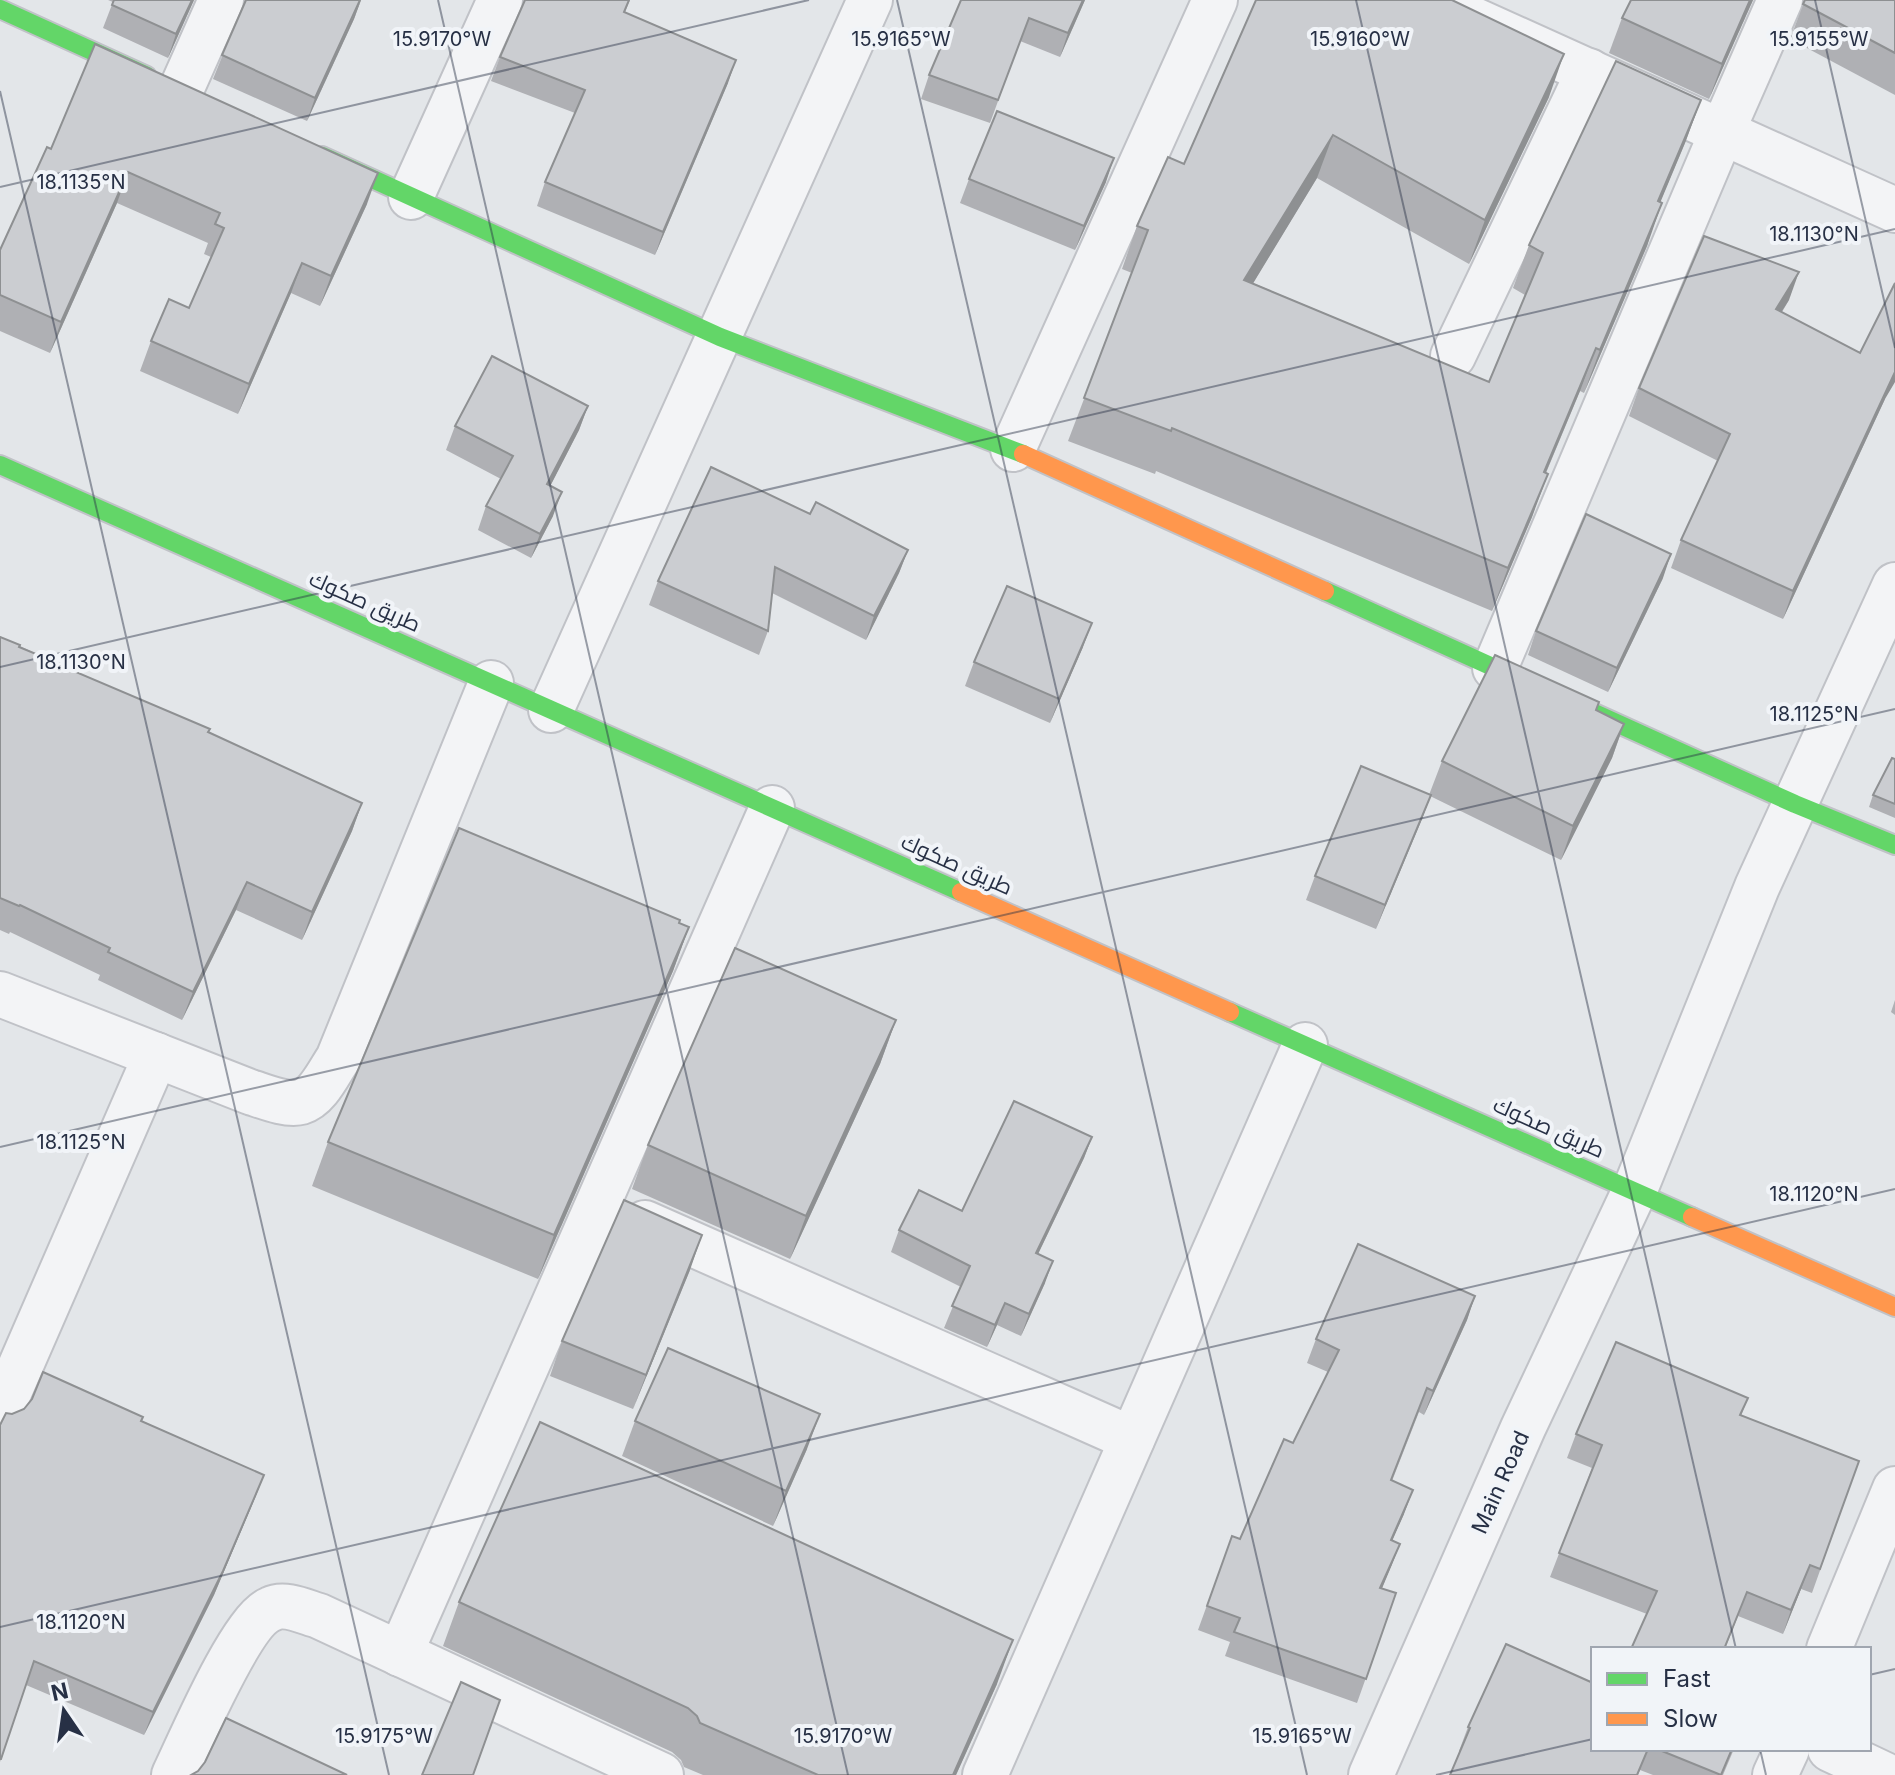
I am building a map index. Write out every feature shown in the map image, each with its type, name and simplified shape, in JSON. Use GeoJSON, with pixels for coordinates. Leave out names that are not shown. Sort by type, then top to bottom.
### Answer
{"type":"FeatureCollection","features":[{"type":"Feature","properties":{"kind":"street"},"geometry":{"type":"LineString","coordinates":[[0,9],[187,95],[221,0]]}},
{"type":"Feature","properties":{"kind":"street"},"geometry":{"type":"LineString","coordinates":[[411,197],[500,0]]}},
{"type":"Feature","properties":{"kind":"street"},"geometry":{"type":"LineString","coordinates":[[551,710],[870,0]]}},
{"type":"Feature","properties":{"kind":"street"},"geometry":{"type":"LineString","coordinates":[[1013,449],[1215,0]]}},
{"type":"Feature","properties":{"kind":"street"},"geometry":{"type":"LineString","coordinates":[[1430,0],[1895,210]]}},
{"type":"Feature","properties":{"kind":"street"},"geometry":{"type":"LineString","coordinates":[[1495,668],[1780,0]]}},
{"type":"Feature","properties":{"kind":"street"},"geometry":{"type":"LineString","coordinates":[[1453,356],[1589,71]]}},
{"type":"Feature","properties":{"kind":"street"},"geometry":{"type":"LineString","coordinates":[[310,151],[720,337],[1013,449],[1795,804],[1895,845]]}},
{"type":"Feature","properties":{"kind":"street","name":"طريق صكوك"},"geometry":{"type":"LineString","coordinates":[[0,465],[1895,1307]]}},
{"type":"Feature","properties":{"kind":"street","name":"Main Road"},"geometry":{"type":"LineString","coordinates":[[1371,1775],[1523,1428],[1634,1192],[1757,887],[1895,585]]}},
{"type":"Feature","properties":{"kind":"street"},"geometry":{"type":"LineString","coordinates":[[0,994],[250,1092],[280,1101],[301,1102],[316,1092],[338,1059],[491,683]]}},
{"type":"Feature","properties":{"kind":"street"},"geometry":{"type":"LineString","coordinates":[[400,1654],[514,1433],[599,1202],[772,808]]}},
{"type":"Feature","properties":{"kind":"street"},"geometry":{"type":"LineString","coordinates":[[985,1775],[1016,1665],[1132,1439],[1305,1045]]}},
{"type":"Feature","properties":{"kind":"street"},"geometry":{"type":"LineString","coordinates":[[0,1413],[156,1055]]}},
{"type":"Feature","properties":{"kind":"street"},"geometry":{"type":"LineString","coordinates":[[599,1202],[1132,1439]]}},
{"type":"Feature","properties":{"kind":"street"},"geometry":{"type":"LineString","coordinates":[[1830,1647],[1895,1489]]}},
{"type":"Feature","properties":{"kind":"street"},"geometry":{"type":"LineString","coordinates":[[174,1775],[236,1649],[256,1620],[271,1608],[291,1607],[319,1616],[661,1775]]}},
{"type":"Feature","properties":{"kind":"street"},"geometry":{"type":"LineString","coordinates":[[1775,1775],[1786,1751]]}},
{"type":"Feature","properties":{"kind":"street"},"geometry":{"type":"LineString","coordinates":[[1834,1751],[1885,1775]]}},
{"type":"Feature","properties":{"kind":"building"},"geometry":{"type":"Polygon","coordinates":[[[114,0],[192,0],[176,34],[112,5],[114,0]]]}},
{"type":"Feature","properties":{"kind":"building"},"geometry":{"type":"Polygon","coordinates":[[[246,0],[360,0],[315,98],[222,55],[246,0]]]}},
{"type":"Feature","properties":{"kind":"building"},"geometry":{"type":"Polygon","coordinates":[[[525,0],[629,0],[624,12],[736,60],[663,232],[545,182],[585,90],[500,57],[525,0]]]}},
{"type":"Feature","properties":{"kind":"building"},"geometry":{"type":"Polygon","coordinates":[[[961,0],[1083,0],[1068,33],[1029,18],[998,100],[929,75],[961,0]]]}},
{"type":"Feature","properties":{"kind":"building"},"geometry":{"type":"Polygon","coordinates":[[[1256,0],[1452,0],[1564,54],[1485,220],[1333,135],[1244,280],[1489,382],[1543,253],[1529,245],[1616,61],[1701,100],[1658,201],[1662,203],[1600,350],[1596,348],[1544,472],[1548,474],[1508,568],[1172,428],[1171,431],[1084,398],[1148,230],[1137,226],[1168,157],[1184,164],[1256,0]]]}},
{"type":"Feature","properties":{"kind":"building"},"geometry":{"type":"Polygon","coordinates":[[[1631,0],[1750,0],[1722,64],[1622,18],[1631,0]]]}},
{"type":"Feature","properties":{"kind":"building"},"geometry":{"type":"Polygon","coordinates":[[[1805,0],[1895,0],[1895,53],[1803,4],[1805,0]]]}},
{"type":"Feature","properties":{"kind":"building"},"geometry":{"type":"Polygon","coordinates":[[[95,44],[378,173],[331,276],[302,263],[249,384],[151,341],[169,299],[189,308],[224,228],[215,224],[220,213],[128,172],[61,322],[0,295],[0,250],[47,147],[51,149],[95,44]]]}},
{"type":"Feature","properties":{"kind":"building"},"geometry":{"type":"Polygon","coordinates":[[[997,111],[1114,158],[1084,226],[969,179],[997,111]]]}},
{"type":"Feature","properties":{"kind":"building"},"geometry":{"type":"Polygon","coordinates":[[[1704,236],[1799,272],[1776,309],[1860,353],[1895,283],[1895,372],[1793,591],[1681,540],[1730,434],[1639,388],[1704,236]]]}},
{"type":"Feature","properties":{"kind":"building"},"geometry":{"type":"Polygon","coordinates":[[[492,356],[588,406],[547,484],[562,492],[540,534],[486,506],[513,456],[455,426],[492,356]]]}},
{"type":"Feature","properties":{"kind":"building"},"geometry":{"type":"Polygon","coordinates":[[[711,467],[810,514],[816,502],[908,550],[874,616],[775,567],[768,631],[658,581],[711,467]]]}},
{"type":"Feature","properties":{"kind":"building"},"geometry":{"type":"Polygon","coordinates":[[[1586,514],[1671,554],[1617,668],[1536,631],[1586,514]]]}},
{"type":"Feature","properties":{"kind":"building"},"geometry":{"type":"Polygon","coordinates":[[[1007,586],[1092,623],[1059,699],[974,662],[1007,586]]]}},
{"type":"Feature","properties":{"kind":"building"},"geometry":{"type":"Polygon","coordinates":[[[0,637],[210,729],[208,732],[362,803],[312,912],[247,882],[193,992],[108,952],[110,948],[0,898],[0,637]]]}},
{"type":"Feature","properties":{"kind":"building"},"geometry":{"type":"Polygon","coordinates":[[[1495,655],[1599,702],[1596,710],[1624,724],[1573,826],[1442,761],[1495,655]]]}},
{"type":"Feature","properties":{"kind":"building"},"geometry":{"type":"Polygon","coordinates":[[[1892,758],[1895,759],[1895,804],[1873,795],[1892,758]]]}},
{"type":"Feature","properties":{"kind":"building"},"geometry":{"type":"Polygon","coordinates":[[[1361,766],[1431,795],[1385,905],[1315,876],[1361,766]]]}},
{"type":"Feature","properties":{"kind":"building"},"geometry":{"type":"Polygon","coordinates":[[[459,828],[680,920],[679,923],[689,927],[554,1235],[328,1142],[459,828]]]}},
{"type":"Feature","properties":{"kind":"building"},"geometry":{"type":"Polygon","coordinates":[[[735,948],[896,1020],[806,1216],[648,1145],[735,948]]]}},
{"type":"Feature","properties":{"kind":"building"},"geometry":{"type":"Polygon","coordinates":[[[1014,1101],[1092,1137],[1036,1253],[1053,1261],[1029,1314],[1005,1303],[995,1325],[952,1306],[970,1266],[899,1230],[919,1190],[962,1211],[1014,1101]]]}},
{"type":"Feature","properties":{"kind":"building"},"geometry":{"type":"Polygon","coordinates":[[[624,1200],[702,1235],[646,1375],[562,1341],[624,1200]]]}},
{"type":"Feature","properties":{"kind":"building"},"geometry":{"type":"Polygon","coordinates":[[[1358,1244],[1475,1296],[1433,1391],[1427,1388],[1391,1480],[1413,1490],[1391,1540],[1400,1544],[1380,1588],[1396,1593],[1366,1679],[1234,1632],[1240,1618],[1207,1606],[1232,1536],[1240,1539],[1284,1439],[1293,1443],[1339,1350],[1316,1339],[1358,1244]]]}},
{"type":"Feature","properties":{"kind":"building"},"geometry":{"type":"Polygon","coordinates":[[[1616,1342],[1748,1398],[1740,1415],[1859,1461],[1820,1569],[1810,1565],[1791,1610],[1747,1592],[1725,1647],[1632,1647],[1657,1591],[1559,1553],[1602,1445],[1576,1434],[1616,1342]]]}},
{"type":"Feature","properties":{"kind":"building"},"geometry":{"type":"Polygon","coordinates":[[[668,1348],[820,1414],[786,1491],[635,1421],[668,1348]]]}},
{"type":"Feature","properties":{"kind":"building"},"geometry":{"type":"Polygon","coordinates":[[[43,1372],[143,1417],[141,1421],[264,1475],[223,1571],[153,1712],[34,1661],[0,1759],[0,1425],[6,1413],[24,1409],[32,1399],[43,1372]]]}},
{"type":"Feature","properties":{"kind":"building"},"geometry":{"type":"Polygon","coordinates":[[[540,1422],[1013,1640],[953,1775],[818,1775],[700,1723],[688,1708],[459,1602],[540,1422]]]}},
{"type":"Feature","properties":{"kind":"building"},"geometry":{"type":"Polygon","coordinates":[[[1506,1644],[1591,1682],[1591,1751],[1647,1751],[1637,1775],[1450,1775],[1506,1644]]]}},
{"type":"Feature","properties":{"kind":"building"},"geometry":{"type":"Polygon","coordinates":[[[461,1682],[500,1700],[473,1775],[422,1775],[461,1682]]]}},
{"type":"Feature","properties":{"kind":"building"},"geometry":{"type":"Polygon","coordinates":[[[226,1718],[347,1775],[191,1775],[205,1762],[226,1718]]]}},
{"type":"Feature","properties":{"kind":"building"},"geometry":{"type":"Polygon","coordinates":[[[1662,1751],[1731,1751],[1721,1775],[1662,1751]]]}},
{"type":"Feature","properties":{"kind":"traffic: fast"},"geometry":{"type":"LineString","coordinates":[[0,9],[147,76]]}},
{"type":"Feature","properties":{"kind":"traffic: fast"},"geometry":{"type":"LineString","coordinates":[[322,156],[720,337],[1023,454]]}},
{"type":"Feature","properties":{"kind":"traffic: fast"},"geometry":{"type":"LineString","coordinates":[[0,465],[961,892]]}},
{"type":"Feature","properties":{"kind":"traffic: fast"},"geometry":{"type":"LineString","coordinates":[[1325,591],[1795,804],[1895,845]]}},
{"type":"Feature","properties":{"kind":"traffic: fast"},"geometry":{"type":"LineString","coordinates":[[1230,1012],[1692,1217]]}},
{"type":"Feature","properties":{"kind":"traffic: slow"},"geometry":{"type":"LineString","coordinates":[[1023,454],[1325,591]]}},
{"type":"Feature","properties":{"kind":"traffic: slow"},"geometry":{"type":"LineString","coordinates":[[961,892],[1230,1012]]}},
{"type":"Feature","properties":{"kind":"traffic: slow"},"geometry":{"type":"LineString","coordinates":[[1692,1217],[1895,1307]]}}]}
